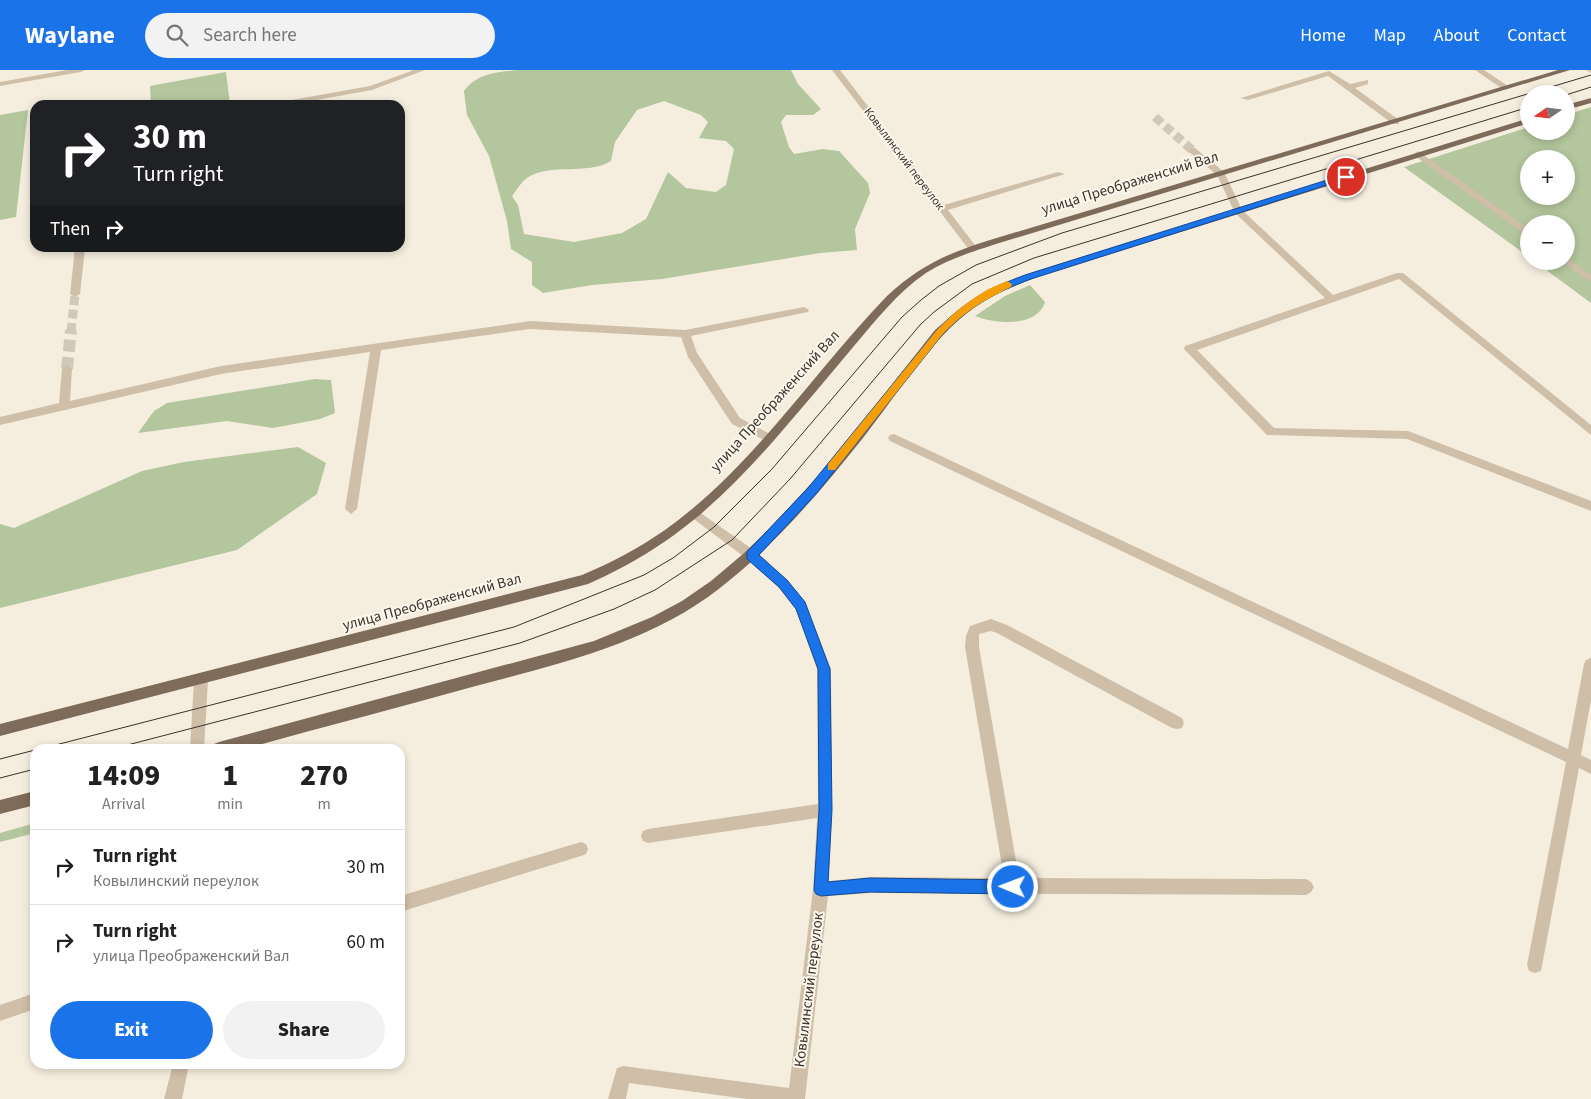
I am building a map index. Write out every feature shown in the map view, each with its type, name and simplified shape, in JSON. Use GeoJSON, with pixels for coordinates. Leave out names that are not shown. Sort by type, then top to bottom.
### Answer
{"type":"FeatureCollection","features":[{"type":"Feature","properties":{"kind":"main road","name":"улица Преображенский Вал"},"geometry":{"type":"LineString","coordinates":[[0,730],[584,580],[624,562],[662,539],[695,514],[768,438],[881,308],[902,287],[938,262],[973,249],[1566,70]]}},
{"type":"Feature","properties":{"kind":"main road"},"geometry":{"type":"LineString","coordinates":[[1575,105],[1591,100]]}},
{"type":"Feature","properties":{"kind":"main road"},"geometry":{"type":"LineString","coordinates":[[238,744],[597,647],[663,618],[687,604],[714,586],[751,555],[812,491],[939,333],[958,313],[996,289],[1028,277],[1520,123]]}},
{"type":"Feature","properties":{"kind":"main road"},"geometry":{"type":"LineString","coordinates":[[0,807],[30,799]]}},
{"type":"Feature","properties":{"kind":"street"},"geometry":{"type":"LineString","coordinates":[[0,84],[81,70]]}},
{"type":"Feature","properties":{"kind":"street"},"geometry":{"type":"LineString","coordinates":[[304,100],[372,88],[421,70]]}},
{"type":"Feature","properties":{"kind":"street","name":"Ковылинский переулок"},"geometry":{"type":"LineString","coordinates":[[836,70],[973,249]]}},
{"type":"Feature","properties":{"kind":"street"},"geometry":{"type":"LineString","coordinates":[[1479,70],[1506,88]]}},
{"type":"Feature","properties":{"kind":"street"},"geometry":{"type":"LineString","coordinates":[[1245,98],[1327,72],[1396,122]]}},
{"type":"Feature","properties":{"kind":"street"},"geometry":{"type":"LineString","coordinates":[[1349,88],[1365,82]]}},
{"type":"Feature","properties":{"kind":"street"},"geometry":{"type":"LineString","coordinates":[[1192,150],[1221,174],[1238,211],[1332,299]]}},
{"type":"Feature","properties":{"kind":"street"},"geometry":{"type":"LineString","coordinates":[[1418,154],[1520,228]]}},
{"type":"Feature","properties":{"kind":"street"},"geometry":{"type":"LineString","coordinates":[[942,209],[1061,174]]}},
{"type":"Feature","properties":{"kind":"street"},"geometry":{"type":"LineString","coordinates":[[76,294],[80,252]]}},
{"type":"Feature","properties":{"kind":"street"},"geometry":{"type":"LineString","coordinates":[[1575,267],[1591,279]]}},
{"type":"Feature","properties":{"kind":"street"},"geometry":{"type":"LineString","coordinates":[[1591,431],[1400,275],[1189,349],[1271,432],[1408,435],[1591,506]]}},
{"type":"Feature","properties":{"kind":"street"},"geometry":{"type":"LineString","coordinates":[[0,421],[221,370],[530,325],[685,334],[804,310]]}},
{"type":"Feature","properties":{"kind":"street"},"geometry":{"type":"LineString","coordinates":[[685,334],[692,354],[736,422],[768,438]]}},
{"type":"Feature","properties":{"kind":"street"},"geometry":{"type":"LineString","coordinates":[[351,509],[376,348]]}},
{"type":"Feature","properties":{"kind":"street"},"geometry":{"type":"LineString","coordinates":[[64,406],[67,369]]}},
{"type":"Feature","properties":{"kind":"street"},"geometry":{"type":"LineString","coordinates":[[894,438],[1591,768]]}},
{"type":"Feature","properties":{"kind":"street","name":"Ковылинский переулок"},"geometry":{"type":"LineString","coordinates":[[695,514],[751,555],[783,584],[801,606],[824,669],[825,810],[821,890],[796,1098]]}},
{"type":"Feature","properties":{"kind":"street"},"geometry":{"type":"LineString","coordinates":[[1013,887],[972,647],[975,630],[991,626],[1002,629],[1177,723]]}},
{"type":"Feature","properties":{"kind":"street"},"geometry":{"type":"LineString","coordinates":[[1535,965],[1591,664]]}},
{"type":"Feature","properties":{"kind":"street"},"geometry":{"type":"LineString","coordinates":[[197,744],[200,680]]}},
{"type":"Feature","properties":{"kind":"street"},"geometry":{"type":"LineString","coordinates":[[648,836],[825,810]]}},
{"type":"Feature","properties":{"kind":"street"},"geometry":{"type":"LineString","coordinates":[[405,903],[581,850]]}},
{"type":"Feature","properties":{"kind":"street"},"geometry":{"type":"LineString","coordinates":[[821,890],[870,885],[1306,887]]}},
{"type":"Feature","properties":{"kind":"street"},"geometry":{"type":"LineString","coordinates":[[0,1013],[30,1003]]}},
{"type":"Feature","properties":{"kind":"street"},"geometry":{"type":"LineString","coordinates":[[173,1099],[180,1069]]}},
{"type":"Feature","properties":{"kind":"street"},"geometry":{"type":"LineString","coordinates":[[616,1099],[623,1074],[796,1098]]}},
{"type":"Feature","properties":{"kind":"green space"},"geometry":{"type":"Polygon","coordinates":[[[518,70],[791,70],[798,84],[821,109],[813,115],[786,115],[781,122],[789,147],[794,154],[823,149],[839,151],[868,183],[870,193],[855,229],[857,250],[820,253],[662,279],[592,285],[543,293],[532,285],[532,262],[511,249],[507,221],[489,156],[467,115],[464,91],[475,80],[488,74],[518,70]],[[664,101],[637,110],[615,142],[611,161],[591,168],[536,173],[527,178],[512,196],[518,205],[524,234],[574,242],[622,233],[646,219],[668,172],[686,188],[716,192],[726,185],[734,149],[726,141],[699,138],[708,122],[701,115],[664,101]]]}},
{"type":"Feature","properties":{"kind":"green space"},"geometry":{"type":"Polygon","coordinates":[[[226,72],[229,100],[151,100],[150,86],[226,72]]]}},
{"type":"Feature","properties":{"kind":"green space"},"geometry":{"type":"Polygon","coordinates":[[[1591,107],[1591,303],[1546,270],[1575,270],[1575,215],[1520,215],[1520,251],[1404,167],[1520,130],[1520,140],[1575,140],[1575,112],[1591,107]]]}},
{"type":"Feature","properties":{"kind":"green space"},"geometry":{"type":"Polygon","coordinates":[[[28,110],[16,217],[0,220],[0,115],[28,110]]]}},
{"type":"Feature","properties":{"kind":"green space"},"geometry":{"type":"Polygon","coordinates":[[[1030,285],[1045,302],[1041,310],[1034,316],[1025,320],[1004,322],[975,316],[1005,296],[1030,285]]]}},
{"type":"Feature","properties":{"kind":"green space"},"geometry":{"type":"Polygon","coordinates":[[[315,379],[331,380],[335,413],[320,419],[273,428],[227,421],[138,433],[154,411],[167,403],[315,379]]]}},
{"type":"Feature","properties":{"kind":"green space"},"geometry":{"type":"Polygon","coordinates":[[[298,447],[326,463],[317,494],[237,550],[0,608],[0,524],[14,528],[142,471],[184,462],[298,447]]]}},
{"type":"Feature","properties":{"kind":"green space"},"geometry":{"type":"Polygon","coordinates":[[[30,824],[30,834],[0,842],[0,833],[30,824]]]}},
{"type":"Feature","properties":{"kind":"tunnel"},"geometry":{"type":"LineString","coordinates":[[1155,117],[1192,150]]}},
{"type":"Feature","properties":{"kind":"tunnel"},"geometry":{"type":"LineString","coordinates":[[71,332],[75,294]]}},
{"type":"Feature","properties":{"kind":"tunnel"},"geometry":{"type":"LineString","coordinates":[[67,369],[71,330]]}},
{"type":"Feature","properties":{"kind":"tram line"},"geometry":{"type":"LineString","coordinates":[[59,744],[514,627],[644,575],[673,558],[714,527],[772,469],[902,317],[939,286],[976,265],[1062,233],[1591,75]]}},
{"type":"Feature","properties":{"kind":"tram line"},"geometry":{"type":"LineString","coordinates":[[1575,92],[1591,87]]}},
{"type":"Feature","properties":{"kind":"tram line"},"geometry":{"type":"LineString","coordinates":[[131,744],[520,643],[614,609],[655,590],[732,540],[790,479],[920,325],[934,312],[972,284],[1034,258],[1520,110]]}},
{"type":"Feature","properties":{"kind":"tram line"},"geometry":{"type":"LineString","coordinates":[[0,759],[30,751]]}},
{"type":"Feature","properties":{"kind":"tram line"},"geometry":{"type":"LineString","coordinates":[[0,778],[30,770]]}},
{"type":"Feature","properties":{"kind":"slow traffic"},"geometry":{"type":"LineString","coordinates":[[832,467],[939,333],[958,313],[973,302],[1007,284]]}},
{"type":"Feature","properties":{"kind":"route"},"geometry":{"type":"LineString","coordinates":[[1013,887],[870,885],[821,890],[825,810],[824,669],[801,606],[783,584],[751,555],[812,491],[939,333],[958,313],[973,302],[996,289],[1028,277],[1346,177]]}}]}
